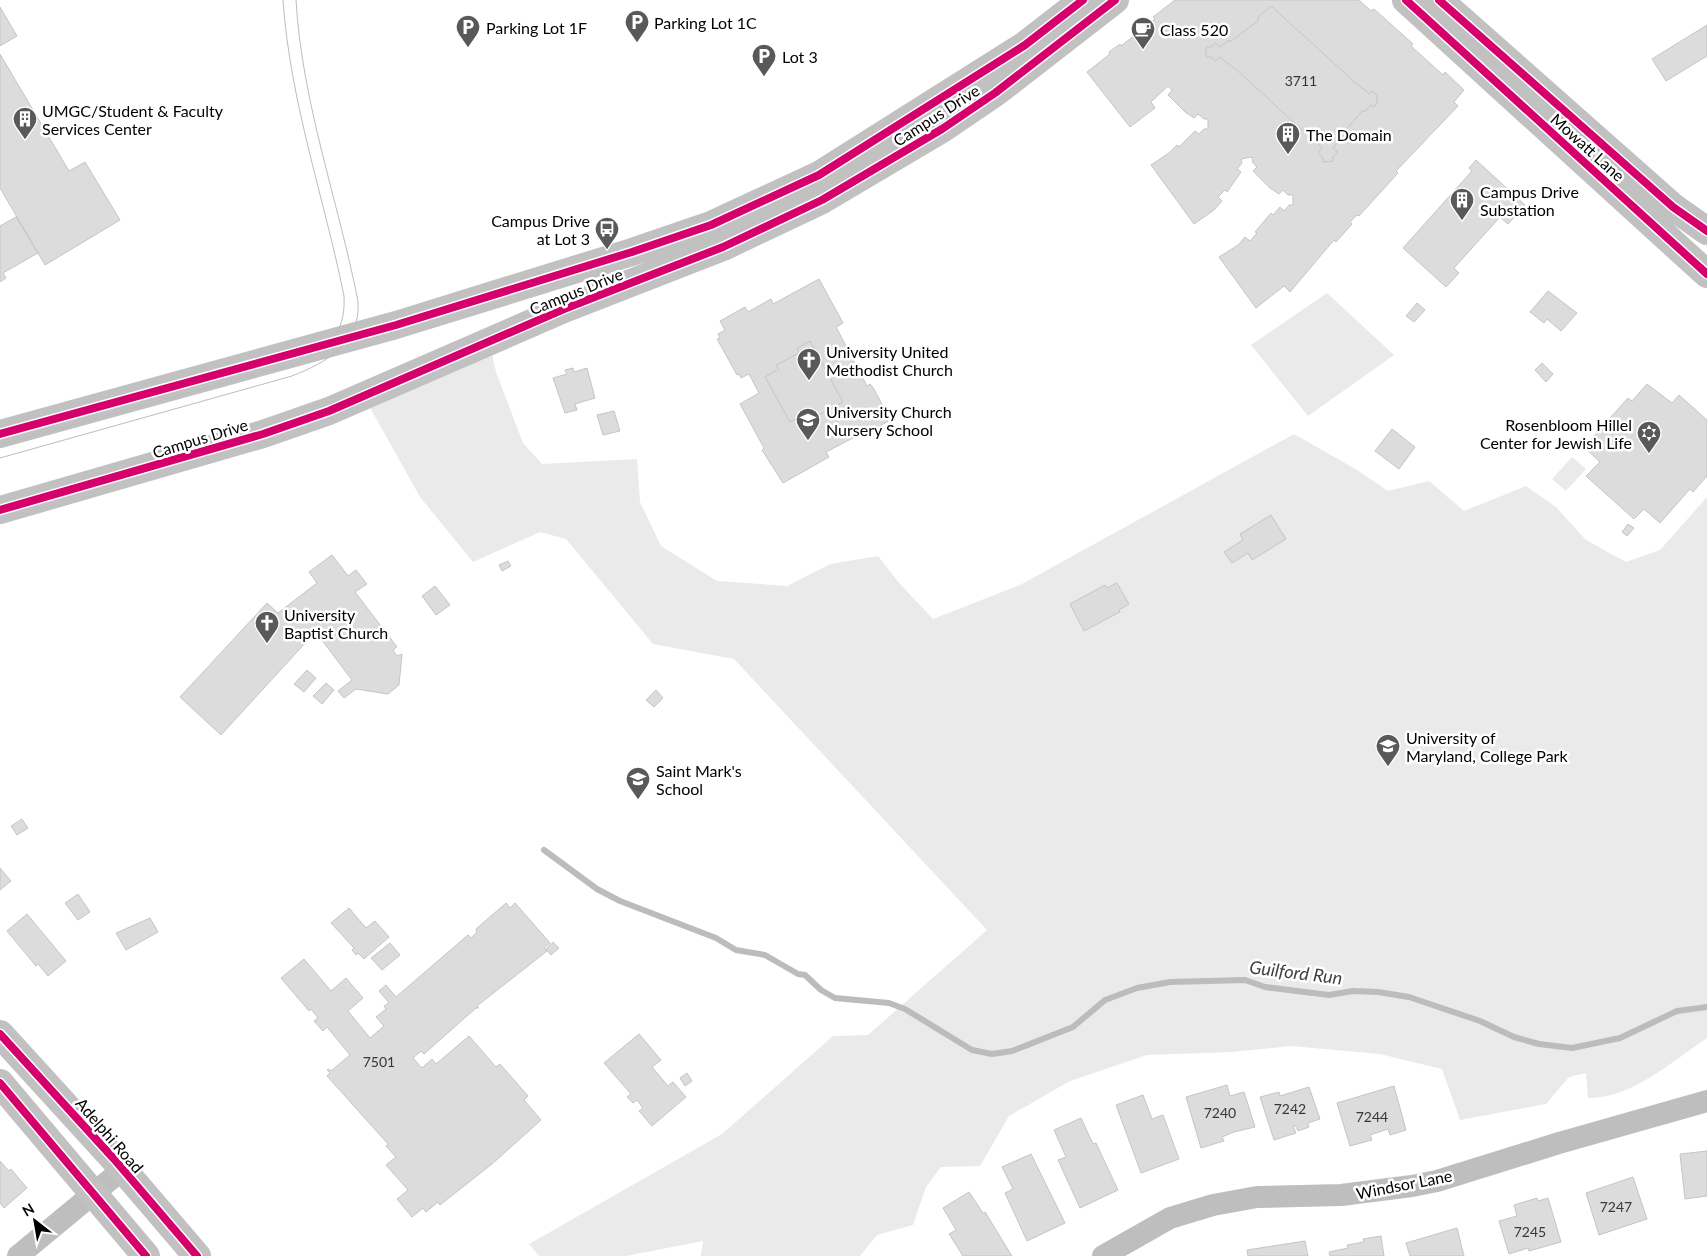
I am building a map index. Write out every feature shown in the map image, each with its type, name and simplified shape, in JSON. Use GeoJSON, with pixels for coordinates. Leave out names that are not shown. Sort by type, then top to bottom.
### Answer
{"type":"FeatureCollection","features":[{"type":"Feature","properties":{"kind":"street","name":"Campus Drive"},"geometry":{"type":"LineString","coordinates":[[0,434],[396,325],[632,252],[711,225],[819,176],[1025,45],[1083,0]]}},
{"type":"Feature","properties":{"kind":"street","name":"Campus Drive"},"geometry":{"type":"LineString","coordinates":[[0,510],[253,437],[329,411],[580,303],[723,247],[822,200],[942,129],[995,93],[1115,0]]}},
{"type":"Feature","properties":{"kind":"street","name":"Mowatt Lane"},"geometry":{"type":"LineString","coordinates":[[1406,0],[1707,274]]}},
{"type":"Feature","properties":{"kind":"street","name":"Mowatt Lane"},"geometry":{"type":"LineString","coordinates":[[1439,0],[1673,208],[1707,231]]}},
{"type":"Feature","properties":{"kind":"street","name":"Adelphi Road"},"geometry":{"type":"LineString","coordinates":[[0,1034],[123,1169],[197,1256]]}},
{"type":"Feature","properties":{"kind":"street"},"geometry":{"type":"LineString","coordinates":[[0,1083],[146,1256]]}},
{"type":"Feature","properties":{"kind":"street","name":"Windsor Lane"},"geometry":{"type":"LineString","coordinates":[[1104,1256],[1170,1218],[1213,1205],[1257,1197],[1349,1194],[1428,1182],[1707,1101]]}},
{"type":"Feature","properties":{"kind":"street"},"geometry":{"type":"LineString","coordinates":[[18,1256],[123,1169]]}},
{"type":"Feature","properties":{"kind":"shaded area"},"geometry":{"type":"Polygon","coordinates":[[[1327,293],[1394,355],[1308,416],[1251,345],[1327,293]]]}},
{"type":"Feature","properties":{"kind":"shaded area"},"geometry":{"type":"Polygon","coordinates":[[[492,354],[496,372],[523,443],[542,464],[637,459],[640,502],[661,546],[717,581],[787,586],[830,564],[878,556],[900,584],[933,619],[1020,585],[1294,434],[1357,470],[1388,491],[1429,481],[1464,511],[1526,486],[1556,507],[1586,540],[1626,562],[1660,550],[1707,497],[1707,1038],[1651,1077],[1621,1092],[1588,1098],[1586,1073],[1569,1077],[1546,1104],[1460,1120],[1442,1069],[1380,1054],[1291,1046],[1232,1052],[1147,1055],[1070,1081],[1009,1116],[980,1166],[941,1167],[926,1187],[913,1225],[877,1235],[860,1256],[701,1256],[703,1241],[626,1256],[539,1256],[529,1244],[722,1134],[833,1036],[868,1035],[987,930],[734,659],[653,644],[566,539],[540,532],[473,562],[420,497],[359,388],[492,354]]]}},
{"type":"Feature","properties":{"kind":"shaded area"},"geometry":{"type":"Polygon","coordinates":[[[1572,457],[1586,469],[1566,491],[1552,479],[1572,457]]]}},
{"type":"Feature","properties":{"kind":"building","name":"The Domain"},"geometry":{"type":"Polygon","coordinates":[[[1175,0],[1359,0],[1371,11],[1374,9],[1413,44],[1411,46],[1443,75],[1445,72],[1464,90],[1454,102],[1458,106],[1396,171],[1398,173],[1359,216],[1357,215],[1350,222],[1352,224],[1336,242],[1334,240],[1290,292],[1284,286],[1256,308],[1219,257],[1238,245],[1245,237],[1250,241],[1271,213],[1273,215],[1280,207],[1284,211],[1289,205],[1293,205],[1293,195],[1288,195],[1283,190],[1279,194],[1270,188],[1253,171],[1257,167],[1253,163],[1252,157],[1241,159],[1242,163],[1237,169],[1241,172],[1227,192],[1225,190],[1218,197],[1222,201],[1214,210],[1194,224],[1151,165],[1177,145],[1179,147],[1195,131],[1199,134],[1204,129],[1208,129],[1208,119],[1204,119],[1198,114],[1194,118],[1185,112],[1168,95],[1172,90],[1168,86],[1151,102],[1155,108],[1130,127],[1087,72],[1110,54],[1109,52],[1120,44],[1121,46],[1155,19],[1153,17],[1175,0]]]}},
{"type":"Feature","properties":{"kind":"building"},"geometry":{"type":"Polygon","coordinates":[[[1271,6],[1358,85],[1370,94],[1372,91],[1377,95],[1377,103],[1374,107],[1371,105],[1365,112],[1363,110],[1339,138],[1333,148],[1338,152],[1333,157],[1333,161],[1323,162],[1323,158],[1318,153],[1322,148],[1312,137],[1238,71],[1219,57],[1216,61],[1211,57],[1206,57],[1206,47],[1211,47],[1216,43],[1220,47],[1229,40],[1230,42],[1259,20],[1257,18],[1271,6]]]}},
{"type":"Feature","properties":{"kind":"building"},"geometry":{"type":"Polygon","coordinates":[[[0,7],[17,36],[0,46],[0,7]]]}},
{"type":"Feature","properties":{"kind":"building"},"geometry":{"type":"Polygon","coordinates":[[[1707,25],[1707,56],[1666,81],[1652,59],[1707,25]]]}},
{"type":"Feature","properties":{"kind":"building","name":"UMGC/Student & Faculty Services Center"},"geometry":{"type":"Polygon","coordinates":[[[0,54],[69,171],[85,162],[120,220],[45,265],[0,188],[0,54]]]}},
{"type":"Feature","properties":{"kind":"building","name":"Campus Drive Substation"},"geometry":{"type":"Polygon","coordinates":[[[1476,160],[1525,205],[1508,224],[1500,217],[1454,268],[1459,273],[1446,287],[1403,248],[1472,171],[1469,168],[1476,160]]]}},
{"type":"Feature","properties":{"kind":"building"},"geometry":{"type":"Polygon","coordinates":[[[16,217],[38,253],[3,273],[6,278],[0,282],[0,226],[16,217]]]}},
{"type":"Feature","properties":{"kind":"building","name":"University United Methodist Church"},"geometry":{"type":"Polygon","coordinates":[[[819,279],[843,323],[836,327],[867,386],[870,384],[874,389],[890,420],[826,452],[829,457],[783,483],[762,450],[764,448],[740,404],[759,393],[749,374],[741,378],[739,374],[737,375],[717,339],[720,338],[718,334],[725,330],[720,321],[745,307],[748,312],[771,299],[773,304],[819,279]]]}},
{"type":"Feature","properties":{"kind":"building"},"geometry":{"type":"Polygon","coordinates":[[[1548,291],[1577,313],[1561,331],[1547,319],[1544,323],[1530,312],[1548,291]]]}},
{"type":"Feature","properties":{"kind":"building"},"geometry":{"type":"Polygon","coordinates":[[[1417,303],[1425,310],[1414,322],[1406,316],[1417,303]]]}},
{"type":"Feature","properties":{"kind":"building"},"geometry":{"type":"Polygon","coordinates":[[[810,341],[843,402],[808,421],[805,415],[790,422],[765,377],[779,369],[776,365],[799,353],[797,348],[810,341]]]}},
{"type":"Feature","properties":{"kind":"building"},"geometry":{"type":"Polygon","coordinates":[[[1542,363],[1553,374],[1546,382],[1535,370],[1542,363]]]}},
{"type":"Feature","properties":{"kind":"building"},"geometry":{"type":"Polygon","coordinates":[[[573,368],[574,372],[587,368],[595,398],[575,404],[577,410],[565,413],[553,378],[567,374],[565,370],[573,368]]]}},
{"type":"Feature","properties":{"kind":"building","name":"Rosenbloom Hillel Center for Jewish Life"},"geometry":{"type":"Polygon","coordinates":[[[1647,384],[1672,403],[1679,395],[1707,420],[1707,476],[1693,492],[1690,489],[1660,523],[1644,509],[1634,519],[1586,476],[1600,462],[1584,447],[1628,398],[1632,401],[1647,384]]]}},
{"type":"Feature","properties":{"kind":"building"},"geometry":{"type":"Polygon","coordinates":[[[614,411],[620,431],[603,435],[597,415],[614,411]]]}},
{"type":"Feature","properties":{"kind":"building"},"geometry":{"type":"Polygon","coordinates":[[[1392,429],[1415,447],[1399,469],[1375,451],[1392,429]]]}},
{"type":"Feature","properties":{"kind":"building"},"geometry":{"type":"Polygon","coordinates":[[[1271,515],[1286,539],[1252,560],[1248,553],[1232,563],[1224,552],[1243,540],[1240,534],[1271,515]]]}},
{"type":"Feature","properties":{"kind":"building"},"geometry":{"type":"Polygon","coordinates":[[[1628,524],[1634,528],[1627,536],[1622,532],[1628,524]]]}},
{"type":"Feature","properties":{"kind":"building","name":"University Baptist Church"},"geometry":{"type":"Polygon","coordinates":[[[332,555],[348,576],[356,570],[367,584],[355,592],[397,647],[393,650],[397,656],[402,654],[399,685],[388,694],[356,689],[344,698],[338,691],[352,680],[315,631],[306,638],[308,640],[221,735],[180,697],[267,603],[278,613],[317,583],[309,572],[332,555]]]}},
{"type":"Feature","properties":{"kind":"building"},"geometry":{"type":"Polygon","coordinates":[[[508,561],[511,566],[502,571],[499,565],[508,561]]]}},
{"type":"Feature","properties":{"kind":"building"},"geometry":{"type":"Polygon","coordinates":[[[1117,583],[1129,604],[1119,610],[1120,612],[1084,631],[1070,604],[1105,585],[1107,588],[1117,583]]]}},
{"type":"Feature","properties":{"kind":"building"},"geometry":{"type":"Polygon","coordinates":[[[435,586],[450,605],[436,615],[422,596],[435,586]]]}},
{"type":"Feature","properties":{"kind":"building"},"geometry":{"type":"Polygon","coordinates":[[[307,670],[316,678],[304,692],[294,684],[307,670]]]}},
{"type":"Feature","properties":{"kind":"building"},"geometry":{"type":"Polygon","coordinates":[[[326,683],[334,690],[322,704],[313,696],[326,683]]]}},
{"type":"Feature","properties":{"kind":"building"},"geometry":{"type":"Polygon","coordinates":[[[656,690],[663,698],[654,707],[646,700],[656,690]]]}},
{"type":"Feature","properties":{"kind":"building"},"geometry":{"type":"Polygon","coordinates":[[[22,819],[28,828],[17,835],[11,826],[22,819]]]}},
{"type":"Feature","properties":{"kind":"building"},"geometry":{"type":"Polygon","coordinates":[[[0,868],[11,881],[0,890],[0,868]]]}},
{"type":"Feature","properties":{"kind":"building"},"geometry":{"type":"Polygon","coordinates":[[[78,894],[90,912],[78,920],[65,903],[78,894]]]}},
{"type":"Feature","properties":{"kind":"building"},"geometry":{"type":"Polygon","coordinates":[[[506,903],[510,908],[515,903],[550,943],[544,948],[547,951],[477,1006],[479,1008],[476,1008],[424,1054],[421,1051],[413,1058],[422,1068],[432,1059],[436,1064],[469,1036],[496,1067],[500,1064],[528,1096],[524,1100],[541,1120],[492,1164],[440,1205],[438,1202],[426,1212],[423,1208],[412,1217],[397,1199],[408,1190],[386,1165],[396,1157],[386,1146],[388,1144],[327,1076],[330,1073],[327,1070],[331,1071],[350,1055],[327,1027],[323,1031],[314,1021],[318,1018],[311,1009],[309,1011],[281,978],[304,959],[331,991],[346,978],[363,998],[348,1011],[370,1038],[384,1026],[376,1017],[386,1009],[384,1006],[389,1003],[379,991],[386,985],[396,997],[468,935],[471,938],[477,932],[476,929],[506,903]]]}},
{"type":"Feature","properties":{"kind":"building"},"geometry":{"type":"Polygon","coordinates":[[[349,908],[366,928],[375,921],[389,937],[364,959],[358,953],[356,955],[352,950],[354,948],[331,923],[349,908]]]}},
{"type":"Feature","properties":{"kind":"building"},"geometry":{"type":"Polygon","coordinates":[[[27,914],[66,961],[48,976],[38,964],[36,966],[7,931],[27,914]]]}},
{"type":"Feature","properties":{"kind":"building"},"geometry":{"type":"Polygon","coordinates":[[[150,918],[158,932],[126,950],[116,933],[150,918]]]}},
{"type":"Feature","properties":{"kind":"building"},"geometry":{"type":"Polygon","coordinates":[[[553,942],[559,948],[551,955],[546,949],[553,942]]]}},
{"type":"Feature","properties":{"kind":"building"},"geometry":{"type":"Polygon","coordinates":[[[390,943],[400,955],[382,970],[371,958],[390,943]]]}},
{"type":"Feature","properties":{"kind":"building"},"geometry":{"type":"Polygon","coordinates":[[[639,1034],[661,1060],[652,1067],[668,1086],[673,1082],[686,1097],[652,1126],[639,1111],[643,1108],[637,1100],[633,1103],[627,1097],[631,1094],[604,1063],[639,1034]]]}},
{"type":"Feature","properties":{"kind":"building"},"geometry":{"type":"Polygon","coordinates":[[[687,1073],[692,1081],[685,1086],[680,1078],[687,1073]]]}},
{"type":"Feature","properties":{"kind":"building"},"geometry":{"type":"Polygon","coordinates":[[[1227,1085],[1230,1096],[1244,1092],[1255,1127],[1234,1132],[1222,1137],[1224,1141],[1201,1148],[1186,1097],[1227,1085]]]}},
{"type":"Feature","properties":{"kind":"building"},"geometry":{"type":"Polygon","coordinates":[[[1394,1086],[1406,1130],[1390,1135],[1388,1129],[1370,1135],[1372,1140],[1350,1146],[1337,1103],[1394,1086]]]}},
{"type":"Feature","properties":{"kind":"building"},"geometry":{"type":"Polygon","coordinates":[[[1309,1087],[1320,1119],[1308,1123],[1309,1127],[1298,1131],[1295,1125],[1293,1126],[1296,1133],[1274,1140],[1260,1097],[1279,1092],[1280,1096],[1309,1087]]]}},
{"type":"Feature","properties":{"kind":"building"},"geometry":{"type":"Polygon","coordinates":[[[1143,1095],[1152,1119],[1163,1115],[1179,1159],[1141,1173],[1116,1105],[1143,1095]]]}},
{"type":"Feature","properties":{"kind":"building"},"geometry":{"type":"Polygon","coordinates":[[[1081,1118],[1093,1144],[1096,1143],[1118,1190],[1080,1208],[1058,1160],[1066,1157],[1054,1130],[1081,1118]]]}},
{"type":"Feature","properties":{"kind":"building"},"geometry":{"type":"Polygon","coordinates":[[[1707,1151],[1707,1196],[1685,1199],[1680,1154],[1707,1151]]]}},
{"type":"Feature","properties":{"kind":"building"},"geometry":{"type":"Polygon","coordinates":[[[1031,1154],[1065,1223],[1027,1241],[1005,1193],[1013,1189],[1002,1167],[1031,1154]]]}},
{"type":"Feature","properties":{"kind":"building"},"geometry":{"type":"Polygon","coordinates":[[[0,1161],[9,1171],[11,1169],[27,1188],[4,1208],[0,1203],[0,1161]]]}},
{"type":"Feature","properties":{"kind":"building"},"geometry":{"type":"Polygon","coordinates":[[[1633,1177],[1647,1219],[1599,1235],[1586,1193],[1633,1177]]]}},
{"type":"Feature","properties":{"kind":"building"},"geometry":{"type":"Polygon","coordinates":[[[969,1192],[983,1213],[985,1212],[1012,1256],[963,1256],[949,1234],[956,1230],[943,1208],[969,1192]]]}},
{"type":"Feature","properties":{"kind":"building"},"geometry":{"type":"Polygon","coordinates":[[[1537,1198],[1538,1201],[1548,1198],[1561,1242],[1529,1251],[1528,1248],[1509,1254],[1499,1221],[1517,1216],[1514,1205],[1537,1198]]]}},
{"type":"Feature","properties":{"kind":"building"},"geometry":{"type":"Polygon","coordinates":[[[1457,1228],[1464,1256],[1410,1256],[1406,1243],[1457,1228]]]}},
{"type":"Feature","properties":{"kind":"building"},"geometry":{"type":"Polygon","coordinates":[[[1381,1236],[1384,1256],[1330,1256],[1329,1252],[1348,1248],[1347,1245],[1364,1242],[1363,1239],[1381,1236]]]}},
{"type":"Feature","properties":{"kind":"building"},"geometry":{"type":"Polygon","coordinates":[[[1305,1241],[1308,1256],[1248,1256],[1247,1250],[1305,1241]]]}},
{"type":"Feature","properties":{"kind":"waterway","name":"Guilford Run"},"geometry":{"type":"LineString","coordinates":[[544,850],[597,889],[620,901],[716,938],[736,950],[765,955],[798,974],[805,975],[821,990],[835,998],[889,1003],[905,1009],[972,1050],[992,1054],[1012,1051],[1073,1027],[1105,1000],[1137,988],[1170,982],[1245,980],[1265,987],[1329,995],[1353,991],[1378,992],[1409,997],[1480,1021],[1514,1037],[1539,1044],[1572,1048],[1620,1038],[1677,1011],[1707,1007]]}},
{"type":"Feature","properties":{"kind":"tram line"},"geometry":{"type":"LineString","coordinates":[[0,445],[294,364],[325,347],[338,331],[344,310],[344,296],[300,112],[287,38],[283,0]]}},
{"type":"Feature","properties":{"kind":"tram line"},"geometry":{"type":"LineString","coordinates":[[0,458],[292,376],[329,357],[348,340],[354,329],[358,301],[305,76],[296,0]]}},
{"type":"Feature","properties":{"kind":"cycle path"},"geometry":{"type":"LineString","coordinates":[[0,434],[396,325],[632,252],[711,225],[819,175],[1025,45],[1083,0]]}},
{"type":"Feature","properties":{"kind":"cycle path"},"geometry":{"type":"LineString","coordinates":[[0,510],[263,434],[329,411],[564,309],[723,247],[822,200],[942,129],[995,93],[1115,0]]}},
{"type":"Feature","properties":{"kind":"cycle path"},"geometry":{"type":"LineString","coordinates":[[1406,0],[1707,274]]}},
{"type":"Feature","properties":{"kind":"cycle path"},"geometry":{"type":"LineString","coordinates":[[1439,0],[1673,207],[1707,231]]}},
{"type":"Feature","properties":{"kind":"cycle path"},"geometry":{"type":"LineString","coordinates":[[0,1034],[114,1159],[197,1256]]}},
{"type":"Feature","properties":{"kind":"cycle path"},"geometry":{"type":"LineString","coordinates":[[0,1083],[146,1256]]}},
{"type":"Feature","properties":{"kind":"place","name":"Parking Lot 1C"},"geometry":{"type":"Point","coordinates":[637,43]}},
{"type":"Feature","properties":{"kind":"place","name":"Parking Lot 1F"},"geometry":{"type":"Point","coordinates":[468,48]}},
{"type":"Feature","properties":{"kind":"place","name":"Class 520"},"geometry":{"type":"Point","coordinates":[1143,50]}},
{"type":"Feature","properties":{"kind":"place","name":"Lot 3"},"geometry":{"type":"Point","coordinates":[764,77]}},
{"type":"Feature","properties":{"kind":"place","name":"UMGC/Student & Faculty Services Center"},"geometry":{"type":"Point","coordinates":[25,140]}},
{"type":"Feature","properties":{"kind":"place","name":"The Domain"},"geometry":{"type":"Point","coordinates":[1288,155]}},
{"type":"Feature","properties":{"kind":"place","name":"Campus Drive Substation"},"geometry":{"type":"Point","coordinates":[1462,221]}},
{"type":"Feature","properties":{"kind":"place","name":"Campus Drive at Lot 3"},"geometry":{"type":"Point","coordinates":[607,250]}},
{"type":"Feature","properties":{"kind":"place","name":"University United Methodist Church"},"geometry":{"type":"Point","coordinates":[809,381]}},
{"type":"Feature","properties":{"kind":"place","name":"University Church Nursery School"},"geometry":{"type":"Point","coordinates":[808,441]}},
{"type":"Feature","properties":{"kind":"place","name":"Rosenbloom Hillel Center for Jewish Life"},"geometry":{"type":"Point","coordinates":[1649,454]}},
{"type":"Feature","properties":{"kind":"place","name":"University Baptist Church"},"geometry":{"type":"Point","coordinates":[267,644]}},
{"type":"Feature","properties":{"kind":"place","name":"University of Maryland, College Park"},"geometry":{"type":"Point","coordinates":[1388,767]}},
{"type":"Feature","properties":{"kind":"place","name":"Saint Mark's School"},"geometry":{"type":"Point","coordinates":[638,800]}}]}
